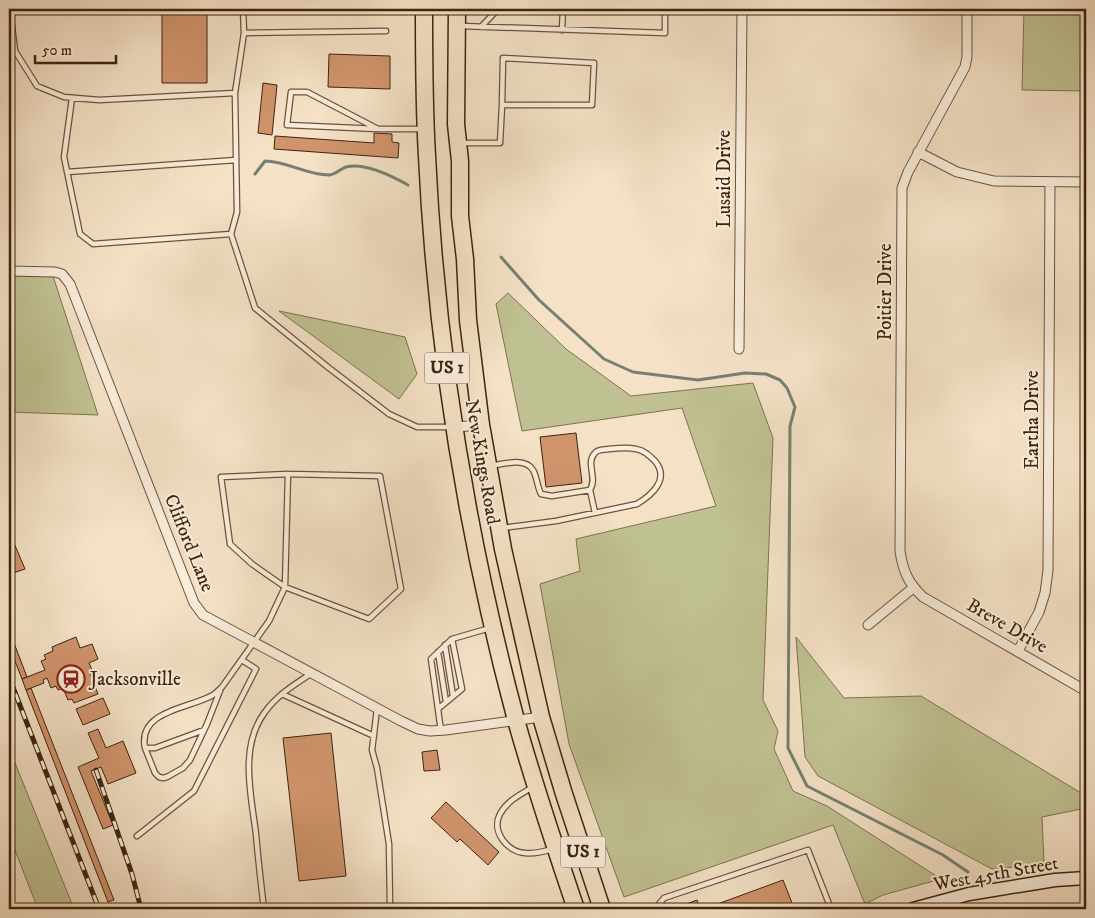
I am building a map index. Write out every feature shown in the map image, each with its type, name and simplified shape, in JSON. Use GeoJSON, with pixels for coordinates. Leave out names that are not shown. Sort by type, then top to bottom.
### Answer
{"type":"FeatureCollection","features":[{"type":"Feature","properties":{"kind":"highway","name":"New Kings Road"},"geometry":{"type":"LineString","coordinates":[[424,9],[426,129],[438,300],[455,427],[468,504],[516,721],[576,909]]}},
{"type":"Feature","properties":{"kind":"highway","name":"New Kings Road"},"geometry":{"type":"LineString","coordinates":[[457,9],[456,124],[460,161],[460,216],[465,259],[468,320],[481,425],[499,529],[542,717],[564,794],[602,909]]}},
{"type":"Feature","properties":{"kind":"street","name":"Lusaid Drive"},"geometry":{"type":"LineString","coordinates":[[740,350],[742,9]]}},
{"type":"Feature","properties":{"kind":"street","name":"Poitier Drive"},"geometry":{"type":"LineString","coordinates":[[913,588],[902,568],[900,551],[902,188],[918,152],[965,67],[967,57],[967,9]]}},
{"type":"Feature","properties":{"kind":"street"},"geometry":{"type":"LineString","coordinates":[[918,152],[957,172],[976,178],[994,181],[1086,182]]}},
{"type":"Feature","properties":{"kind":"street","name":"Eartha Drive"},"geometry":{"type":"LineString","coordinates":[[1018,651],[1039,612],[1045,593],[1048,570],[1050,182]]}},
{"type":"Feature","properties":{"kind":"street","name":"Clifford Lane"},"geometry":{"type":"LineString","coordinates":[[9,271],[55,272],[62,274],[70,284],[194,603],[203,615],[377,709],[418,729],[441,731],[542,717]]}},
{"type":"Feature","properties":{"kind":"street"},"geometry":{"type":"LineString","coordinates":[[455,427],[481,425]]}},
{"type":"Feature","properties":{"kind":"street"},"geometry":{"type":"LineString","coordinates":[[868,625],[913,588]]}},
{"type":"Feature","properties":{"kind":"street","name":"Breve Drive"},"geometry":{"type":"LineString","coordinates":[[913,588],[923,597],[1086,691]]}},
{"type":"Feature","properties":{"kind":"street","name":"West 45th Street"},"geometry":{"type":"LineString","coordinates":[[913,909],[933,907],[970,894],[1055,880],[1086,878]]}},
{"type":"Feature","properties":{"kind":"lane"},"geometry":{"type":"LineString","coordinates":[[10,9],[15,51],[37,86],[64,97],[99,100],[235,93]]}},
{"type":"Feature","properties":{"kind":"lane"},"geometry":{"type":"LineString","coordinates":[[243,9],[244,33],[235,93],[237,212],[230,234],[255,308],[390,414],[417,427],[455,427]]}},
{"type":"Feature","properties":{"kind":"lane"},"geometry":{"type":"LineString","coordinates":[[481,27],[498,9]]}},
{"type":"Feature","properties":{"kind":"lane"},"geometry":{"type":"LineString","coordinates":[[562,9],[562,30]]}},
{"type":"Feature","properties":{"kind":"lane"},"geometry":{"type":"LineString","coordinates":[[457,26],[665,33],[665,9]]}},
{"type":"Feature","properties":{"kind":"lane"},"geometry":{"type":"LineString","coordinates":[[244,33],[386,31]]}},
{"type":"Feature","properties":{"kind":"lane"},"geometry":{"type":"LineString","coordinates":[[458,143],[500,143],[503,58],[594,63],[592,105],[502,105]]}},
{"type":"Feature","properties":{"kind":"lane"},"geometry":{"type":"LineString","coordinates":[[378,129],[308,92],[291,92],[287,125],[378,129],[426,129]]}},
{"type":"Feature","properties":{"kind":"lane"},"geometry":{"type":"LineString","coordinates":[[72,98],[64,157],[80,234],[93,244],[230,234]]}},
{"type":"Feature","properties":{"kind":"lane"},"geometry":{"type":"LineString","coordinates":[[67,172],[236,160]]}},
{"type":"Feature","properties":{"kind":"lane"},"geometry":{"type":"LineString","coordinates":[[499,529],[556,521],[595,513],[638,504],[657,488],[662,476],[658,464],[651,456],[638,449],[625,447],[597,451],[593,455],[590,462],[594,482],[590,490],[595,513]]}},
{"type":"Feature","properties":{"kind":"lane"},"geometry":{"type":"LineString","coordinates":[[488,466],[518,462],[526,464],[533,471],[541,494],[546,496],[590,490]]}},
{"type":"Feature","properties":{"kind":"lane"},"geometry":{"type":"LineString","coordinates":[[222,687],[190,760],[183,768],[163,778],[155,773],[143,740],[146,730],[164,713],[213,695],[222,687],[269,621],[285,587],[288,474]]}},
{"type":"Feature","properties":{"kind":"lane"},"geometry":{"type":"LineString","coordinates":[[288,474],[380,476],[401,589],[369,619],[285,587],[252,564],[230,544],[221,477],[288,474]]}},
{"type":"Feature","properties":{"kind":"lane"},"geometry":{"type":"LineString","coordinates":[[441,731],[431,659],[452,639],[494,626]]}},
{"type":"Feature","properties":{"kind":"lane"},"geometry":{"type":"LineString","coordinates":[[439,708],[462,689],[452,639]]}},
{"type":"Feature","properties":{"kind":"lane"},"geometry":{"type":"LineString","coordinates":[[445,645],[454,696]]}},
{"type":"Feature","properties":{"kind":"lane"},"geometry":{"type":"LineString","coordinates":[[438,652],[446,702]]}},
{"type":"Feature","properties":{"kind":"lane"},"geometry":{"type":"LineString","coordinates":[[137,836],[194,791],[256,669],[242,660]]}},
{"type":"Feature","properties":{"kind":"lane"},"geometry":{"type":"LineString","coordinates":[[264,909],[249,778],[251,744],[256,726],[265,710],[282,694],[312,673]]}},
{"type":"Feature","properties":{"kind":"lane"},"geometry":{"type":"LineString","coordinates":[[282,694],[374,736]]}},
{"type":"Feature","properties":{"kind":"lane"},"geometry":{"type":"LineString","coordinates":[[377,709],[372,750],[377,768],[389,844],[390,906],[379,909]]}},
{"type":"Feature","properties":{"kind":"lane"},"geometry":{"type":"LineString","coordinates":[[145,748],[155,748],[204,730]]}},
{"type":"Feature","properties":{"kind":"lane"},"geometry":{"type":"LineString","coordinates":[[536,785],[509,802],[500,814],[498,831],[506,845],[523,853],[544,852],[556,848]]}},
{"type":"Feature","properties":{"kind":"lane"},"geometry":{"type":"LineString","coordinates":[[655,909],[664,898],[808,850],[831,909]]}},
{"type":"Feature","properties":{"kind":"green space"},"geometry":{"type":"Polygon","coordinates":[[[1024,9],[1086,9],[1086,91],[1022,90],[1024,9]]]}},
{"type":"Feature","properties":{"kind":"green space"},"geometry":{"type":"Polygon","coordinates":[[[9,276],[53,276],[98,415],[9,412],[9,276]]]}},
{"type":"Feature","properties":{"kind":"green space"},"geometry":{"type":"Polygon","coordinates":[[[508,293],[566,349],[631,396],[753,383],[773,438],[763,700],[778,731],[774,749],[793,791],[827,806],[941,879],[883,895],[865,904],[833,825],[624,897],[569,744],[540,584],[580,571],[576,539],[716,506],[682,408],[522,431],[496,304],[508,293]]]}},
{"type":"Feature","properties":{"kind":"green space"},"geometry":{"type":"Polygon","coordinates":[[[279,311],[405,337],[417,374],[399,399],[279,311]]]}},
{"type":"Feature","properties":{"kind":"green space"},"geometry":{"type":"Polygon","coordinates":[[[796,637],[844,698],[921,696],[1086,796],[1086,808],[1042,817],[1044,864],[992,869],[818,776],[805,757],[796,637]]]}},
{"type":"Feature","properties":{"kind":"green space"},"geometry":{"type":"Polygon","coordinates":[[[9,748],[74,909],[38,909],[9,835],[9,748]]]}},
{"type":"Feature","properties":{"kind":"building"},"geometry":{"type":"Polygon","coordinates":[[[162,9],[207,9],[207,83],[162,83],[162,9]]]}},
{"type":"Feature","properties":{"kind":"building"},"geometry":{"type":"Polygon","coordinates":[[[329,54],[390,56],[390,89],[328,87],[329,54]]]}},
{"type":"Feature","properties":{"kind":"building"},"geometry":{"type":"Polygon","coordinates":[[[263,83],[277,85],[272,135],[258,133],[263,83]]]}},
{"type":"Feature","properties":{"kind":"building"},"geometry":{"type":"Polygon","coordinates":[[[374,133],[392,134],[392,142],[399,143],[398,158],[274,149],[275,136],[374,143],[374,133]]]}},
{"type":"Feature","properties":{"kind":"building"},"geometry":{"type":"Polygon","coordinates":[[[576,433],[582,483],[546,487],[540,437],[576,433]]]}},
{"type":"Feature","properties":{"kind":"building"},"geometry":{"type":"Polygon","coordinates":[[[14,543],[25,569],[13,573],[9,560],[9,545],[14,543]]]}},
{"type":"Feature","properties":{"kind":"building"},"geometry":{"type":"Polygon","coordinates":[[[9,630],[27,677],[22,679],[9,646],[9,630]]]}},
{"type":"Feature","properties":{"kind":"building"},"geometry":{"type":"Polygon","coordinates":[[[76,637],[80,648],[92,644],[98,659],[89,663],[92,670],[89,671],[98,694],[74,703],[72,699],[68,700],[63,688],[58,690],[56,686],[51,688],[47,678],[43,680],[44,683],[26,690],[22,679],[45,670],[41,661],[46,659],[44,655],[53,651],[52,647],[76,637]]]}},
{"type":"Feature","properties":{"kind":"building"},"geometry":{"type":"Polygon","coordinates":[[[31,688],[114,900],[108,902],[26,690],[31,688]]]}},
{"type":"Feature","properties":{"kind":"building"},"geometry":{"type":"Polygon","coordinates":[[[103,698],[110,714],[83,725],[76,709],[103,698]]]}},
{"type":"Feature","properties":{"kind":"building"},"geometry":{"type":"Polygon","coordinates":[[[98,729],[106,748],[123,741],[136,773],[108,784],[101,767],[91,771],[113,825],[103,829],[78,767],[99,758],[88,733],[98,729]]]}},
{"type":"Feature","properties":{"kind":"building"},"geometry":{"type":"Polygon","coordinates":[[[331,733],[346,876],[299,881],[283,738],[331,733]]]}},
{"type":"Feature","properties":{"kind":"building"},"geometry":{"type":"Polygon","coordinates":[[[437,750],[440,770],[424,771],[422,752],[437,750]]]}},
{"type":"Feature","properties":{"kind":"building"},"geometry":{"type":"Polygon","coordinates":[[[446,802],[499,852],[488,865],[460,839],[457,842],[431,818],[446,802]]]}},
{"type":"Feature","properties":{"kind":"building"},"geometry":{"type":"Polygon","coordinates":[[[783,880],[794,908],[704,909],[783,880]]]}},
{"type":"Feature","properties":{"kind":"building"},"geometry":{"type":"Polygon","coordinates":[[[697,900],[700,909],[673,909],[697,900]]]}},
{"type":"Feature","properties":{"kind":"waterway"},"geometry":{"type":"LineString","coordinates":[[255,174],[265,161],[281,163],[312,173],[329,175],[346,167],[361,166],[386,174],[408,185]]}},
{"type":"Feature","properties":{"kind":"waterway"},"geometry":{"type":"LineString","coordinates":[[501,257],[539,300],[604,359],[633,372],[698,380],[745,373],[766,374],[780,380],[787,388],[795,407],[790,426],[788,748],[807,786],[943,855],[968,872]]}},
{"type":"Feature","properties":{"kind":"railway"},"geometry":{"type":"LineString","coordinates":[[9,677],[99,909]]}},
{"type":"Feature","properties":{"kind":"railway"},"geometry":{"type":"LineString","coordinates":[[96,770],[132,874],[141,909]]}},
{"type":"Feature","properties":{"kind":"place","name":"Jacksonville"},"geometry":{"type":"Point","coordinates":[71,679]}}]}
